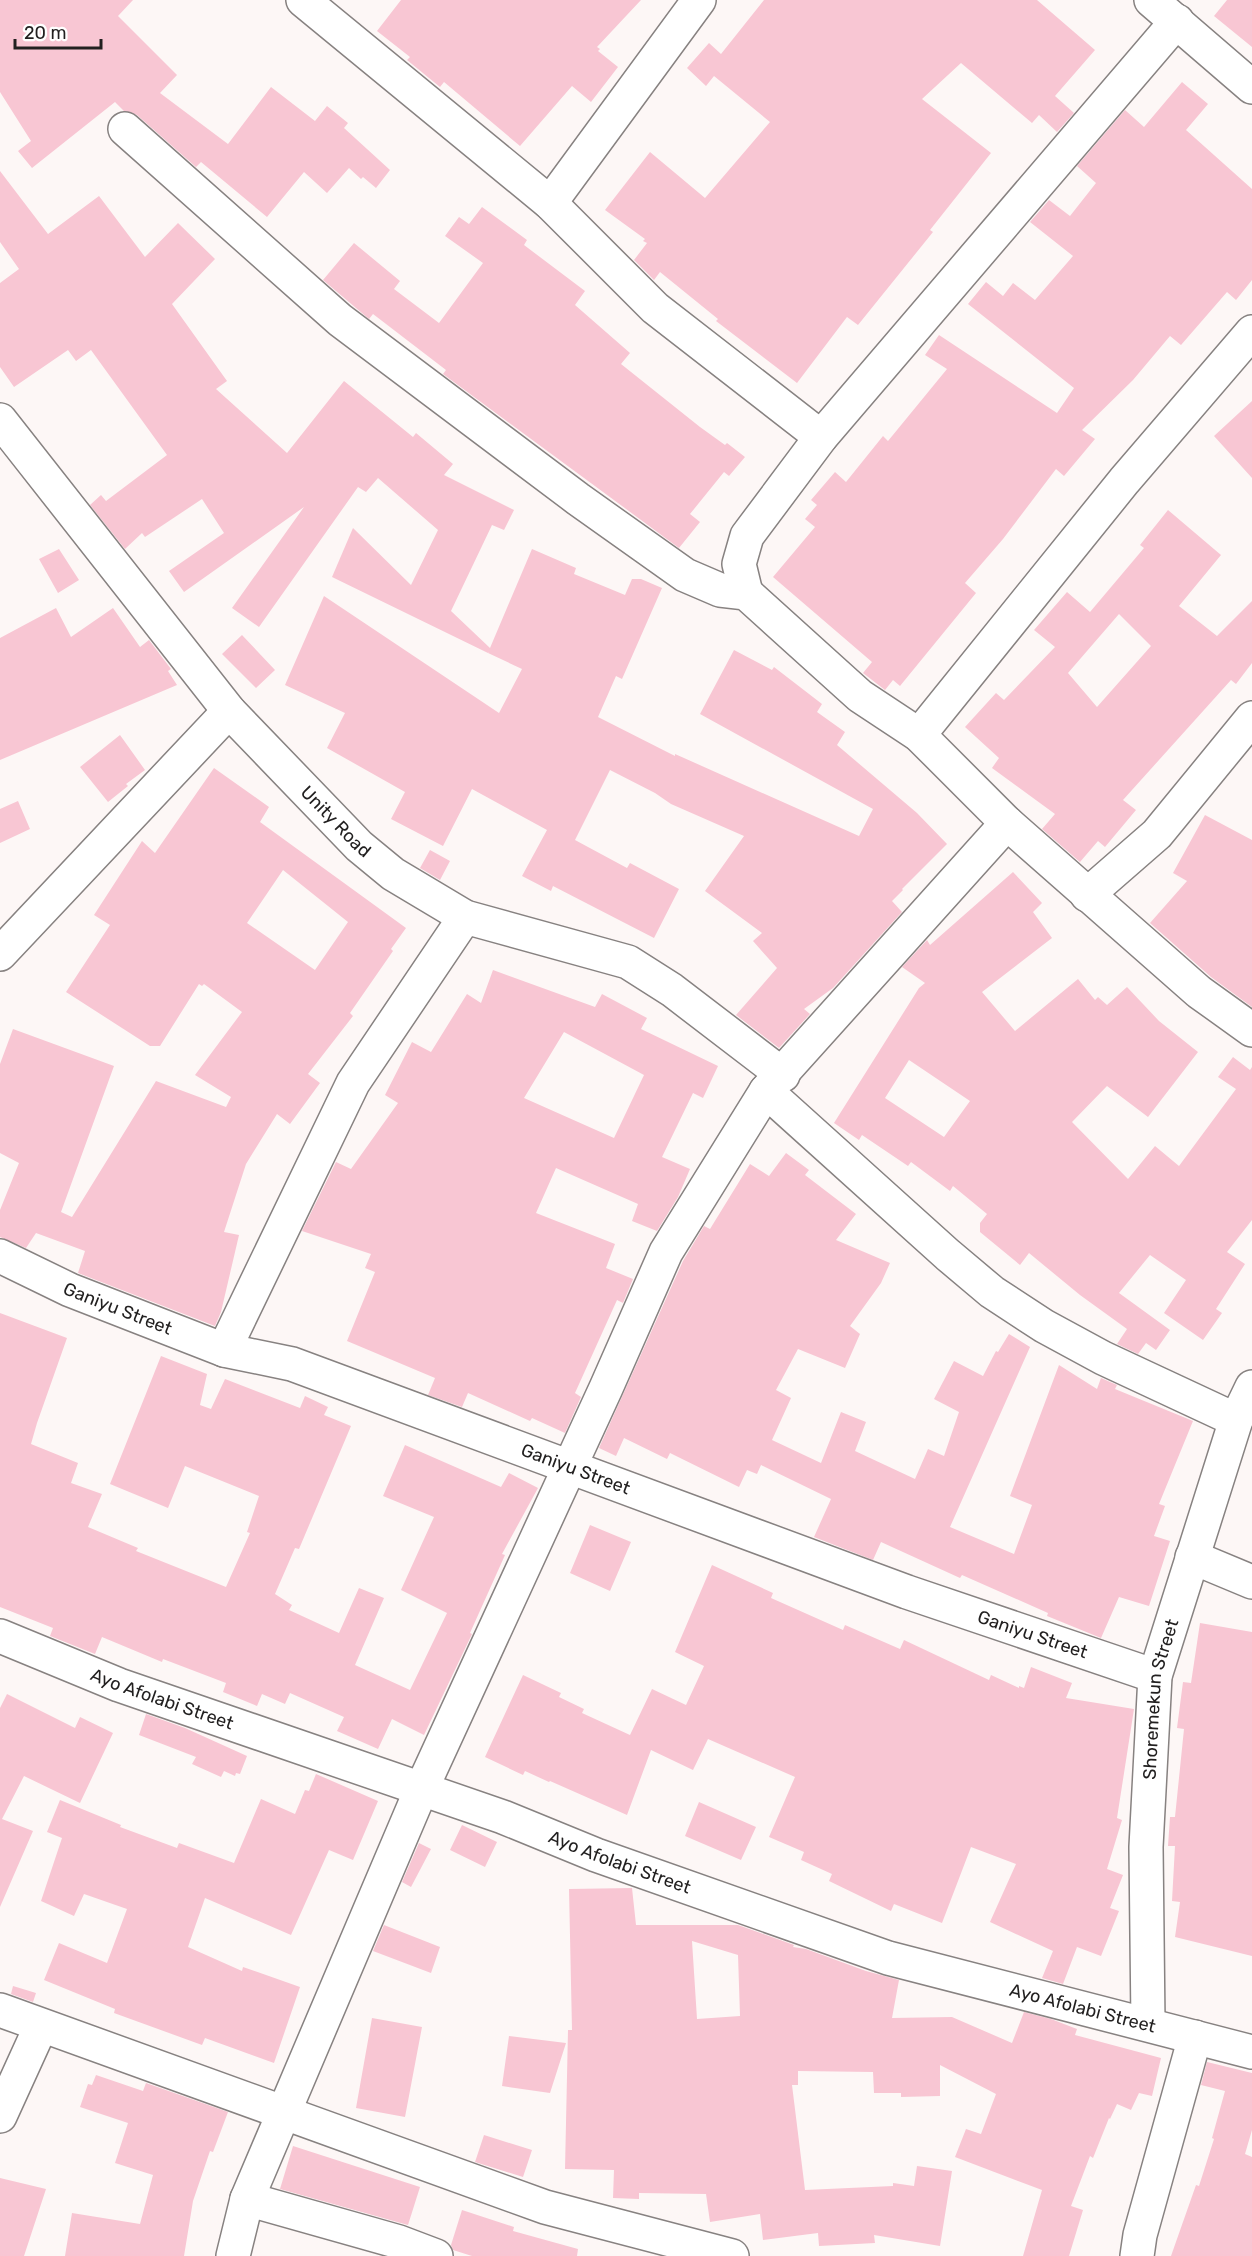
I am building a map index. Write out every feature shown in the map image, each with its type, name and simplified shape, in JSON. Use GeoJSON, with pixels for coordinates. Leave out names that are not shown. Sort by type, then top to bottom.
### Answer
{"type":"FeatureCollection","features":[{"type":"Feature","properties":{"kind":"street"},"geometry":{"type":"LineString","coordinates":[[303,0],[550,203],[655,308],[821,437]]}},
{"type":"Feature","properties":{"kind":"street"},"geometry":{"type":"LineString","coordinates":[[550,203],[699,0]]}},
{"type":"Feature","properties":{"kind":"street"},"geometry":{"type":"LineString","coordinates":[[1151,0],[1252,87]]}},
{"type":"Feature","properties":{"kind":"street"},"geometry":{"type":"LineString","coordinates":[[1177,21],[821,437],[747,536],[739,564],[746,593],[860,696],[919,735],[1007,823],[1199,992],[1252,1030]]}},
{"type":"Feature","properties":{"kind":"street"},"geometry":{"type":"LineString","coordinates":[[125,129],[340,320],[578,499],[685,575],[720,590],[746,593]]}},
{"type":"Feature","properties":{"kind":"street"},"geometry":{"type":"LineString","coordinates":[[919,735],[1124,481],[1252,332]]}},
{"type":"Feature","properties":{"kind":"street","name":"Unity Road"},"geometry":{"type":"LineString","coordinates":[[0,420],[229,711],[358,846],[393,874],[465,917],[628,962],[672,990],[775,1083],[948,1256],[992,1292],[1044,1326],[1103,1358],[1236,1420]]}},
{"type":"Feature","properties":{"kind":"street"},"geometry":{"type":"LineString","coordinates":[[0,954],[229,711]]}},
{"type":"Feature","properties":{"kind":"street"},"geometry":{"type":"LineString","coordinates":[[1087,895],[1157,834],[1252,718]]}},
{"type":"Feature","properties":{"kind":"street"},"geometry":{"type":"LineString","coordinates":[[233,2256],[247,2199],[421,1790],[666,1252],[775,1083],[1007,823]]}},
{"type":"Feature","properties":{"kind":"street"},"geometry":{"type":"LineString","coordinates":[[224,1350],[353,1083],[465,917]]}},
{"type":"Feature","properties":{"kind":"street","name":"Ganiyu Street"},"geometry":{"type":"LineString","coordinates":[[0,1256],[70,1290],[224,1350],[292,1364],[907,1592],[1155,1676]]}},
{"type":"Feature","properties":{"kind":"street","name":"Shoremekun Street"},"geometry":{"type":"LineString","coordinates":[[1148,2024],[1146,1847],[1155,1676],[1236,1420],[1252,1388]]}},
{"type":"Feature","properties":{"kind":"street"},"geometry":{"type":"LineString","coordinates":[[1192,1557],[1252,1582]]}},
{"type":"Feature","properties":{"kind":"street","name":"Ayo Afolabi Street"},"geometry":{"type":"LineString","coordinates":[[0,1636],[118,1685],[503,1817],[596,1855],[888,1958],[1252,2052]]}},
{"type":"Feature","properties":{"kind":"street"},"geometry":{"type":"LineString","coordinates":[[0,2010],[545,2207],[732,2256]]}},
{"type":"Feature","properties":{"kind":"street"},"geometry":{"type":"LineString","coordinates":[[0,2116],[41,2026]]}},
{"type":"Feature","properties":{"kind":"street"},"geometry":{"type":"LineString","coordinates":[[1137,2256],[1140,2235],[1195,2037]]}},
{"type":"Feature","properties":{"kind":"street"},"geometry":{"type":"LineString","coordinates":[[247,2199],[399,2242],[436,2256]]}},
{"type":"Feature","properties":{"kind":"building"},"geometry":{"type":"Polygon","coordinates":[[[0,0],[133,0],[118,16],[177,75],[160,93],[228,144],[271,87],[315,121],[327,106],[348,123],[344,128],[390,170],[376,188],[349,168],[327,193],[304,172],[267,217],[201,162],[196,167],[137,115],[124,111],[115,102],[32,168],[18,151],[31,141],[0,92],[0,0]]]}},
{"type":"Feature","properties":{"kind":"building"},"geometry":{"type":"Polygon","coordinates":[[[401,0],[641,0],[597,47],[600,49],[598,51],[618,67],[591,102],[572,86],[520,146],[444,82],[440,87],[407,60],[410,57],[377,31],[401,0]]]}},
{"type":"Feature","properties":{"kind":"building"},"geometry":{"type":"Polygon","coordinates":[[[764,0],[1037,0],[1095,50],[1055,96],[1074,113],[1057,132],[1039,115],[1032,123],[961,63],[922,99],[991,153],[930,230],[933,232],[858,325],[847,317],[797,383],[716,321],[718,319],[660,272],[654,280],[634,260],[647,243],[643,241],[645,239],[605,210],[650,152],[705,198],[770,122],[714,76],[706,86],[687,68],[709,43],[721,54],[764,0]]]}},
{"type":"Feature","properties":{"kind":"building"},"geometry":{"type":"Polygon","coordinates":[[[1227,0],[1252,0],[1252,47],[1214,16],[1227,0]]]}},
{"type":"Feature","properties":{"kind":"building"},"geometry":{"type":"Polygon","coordinates":[[[1182,82],[1208,104],[1186,130],[1252,189],[1252,280],[1236,300],[1227,292],[1181,345],[1170,336],[1133,380],[1082,430],[1095,439],[1064,476],[1056,469],[1003,539],[965,583],[976,593],[900,686],[893,680],[885,690],[863,673],[872,662],[773,577],[815,527],[805,519],[817,505],[811,500],[835,472],[846,482],[883,436],[888,441],[947,369],[925,355],[939,335],[1057,413],[1074,388],[968,304],[986,282],[1003,296],[1013,283],[1035,300],[1073,256],[1030,222],[1049,200],[1070,216],[1096,183],[1077,166],[1125,110],[1144,127],[1182,82]]]}},
{"type":"Feature","properties":{"kind":"building"},"geometry":{"type":"Polygon","coordinates":[[[0,171],[48,234],[99,196],[145,257],[178,223],[215,259],[172,304],[227,381],[216,389],[287,453],[344,381],[413,437],[416,433],[453,464],[444,475],[514,510],[504,530],[492,525],[451,611],[490,648],[532,549],[576,568],[574,574],[625,595],[632,579],[641,579],[662,588],[622,679],[616,676],[598,717],[675,756],[675,754],[859,836],[873,809],[700,714],[734,650],[772,670],[774,667],[822,704],[817,712],[845,732],[837,745],[917,813],[947,844],[892,901],[902,912],[833,988],[804,1009],[810,1014],[779,1048],[736,1015],[777,968],[753,941],[762,933],[705,891],[744,836],[671,804],[655,793],[610,770],[575,840],[627,868],[630,863],[679,889],[654,938],[553,886],[551,891],[522,876],[547,830],[472,789],[443,846],[391,819],[405,792],[327,748],[345,713],[285,685],[324,596],[499,713],[522,669],[332,577],[353,528],[411,585],[438,530],[378,478],[366,492],[358,487],[259,627],[232,608],[304,507],[184,592],[169,571],[224,533],[202,499],[145,537],[142,533],[125,549],[90,505],[101,495],[106,501],[167,455],[91,350],[76,361],[68,350],[14,387],[0,367],[0,283],[19,269],[0,242],[0,171]]]}},
{"type":"Feature","properties":{"kind":"building"},"geometry":{"type":"Polygon","coordinates":[[[482,207],[527,240],[524,245],[585,291],[575,305],[630,353],[621,364],[700,427],[745,457],[729,476],[724,472],[690,514],[700,522],[679,548],[443,374],[446,370],[373,314],[369,319],[323,280],[354,243],[400,281],[394,289],[439,323],[483,263],[445,236],[459,217],[469,224],[482,207]]]}},
{"type":"Feature","properties":{"kind":"building"},"geometry":{"type":"Polygon","coordinates":[[[1252,401],[1252,478],[1214,436],[1252,401]]]}},
{"type":"Feature","properties":{"kind":"building"},"geometry":{"type":"Polygon","coordinates":[[[1168,510],[1221,555],[1179,606],[1217,636],[1252,601],[1252,663],[1236,684],[1231,680],[1123,800],[1136,810],[1105,847],[1098,841],[1080,862],[1042,829],[1055,814],[992,768],[999,758],[965,727],[996,693],[1004,700],[1055,647],[1034,630],[1067,592],[1090,612],[1144,548],[1140,545],[1168,510]],[[1119,614],[1068,673],[1097,707],[1151,646],[1119,614]]]}},
{"type":"Feature","properties":{"kind":"building"},"geometry":{"type":"Polygon","coordinates":[[[59,549],[79,580],[58,593],[39,559],[59,549]]]}},
{"type":"Feature","properties":{"kind":"building"},"geometry":{"type":"Polygon","coordinates":[[[56,608],[71,637],[113,608],[140,647],[149,640],[171,669],[168,671],[177,685],[0,760],[0,638],[56,608]]]}},
{"type":"Feature","properties":{"kind":"building"},"geometry":{"type":"Polygon","coordinates":[[[242,635],[275,670],[256,688],[222,654],[242,635]]]}},
{"type":"Feature","properties":{"kind":"building"},"geometry":{"type":"Polygon","coordinates":[[[120,735],[145,770],[126,784],[128,786],[108,802],[80,767],[120,735]]]}},
{"type":"Feature","properties":{"kind":"building"},"geometry":{"type":"Polygon","coordinates":[[[214,768],[269,807],[260,822],[406,928],[350,1013],[353,1016],[308,1074],[320,1083],[290,1124],[277,1114],[246,1164],[224,1232],[239,1235],[221,1312],[215,1326],[78,1273],[85,1251],[36,1233],[26,1248],[0,1237],[0,1210],[19,1163],[0,1153],[0,1064],[13,1029],[114,1066],[61,1212],[72,1217],[156,1081],[226,1107],[231,1097],[195,1075],[242,1012],[204,984],[202,986],[199,984],[160,1046],[150,1046],[66,992],[110,925],[94,915],[142,841],[155,853],[214,768]],[[283,870],[247,923],[315,970],[348,922],[283,870]]]}},
{"type":"Feature","properties":{"kind":"building"},"geometry":{"type":"Polygon","coordinates":[[[18,801],[30,829],[0,843],[0,809],[18,801]]]}},
{"type":"Feature","properties":{"kind":"building"},"geometry":{"type":"Polygon","coordinates":[[[1205,815],[1252,840],[1252,1007],[1211,977],[1150,923],[1187,881],[1173,873],[1205,815]]]}},
{"type":"Feature","properties":{"kind":"building"},"geometry":{"type":"Polygon","coordinates":[[[430,850],[450,861],[440,880],[420,868],[430,850]]]}},
{"type":"Feature","properties":{"kind":"building"},"geometry":{"type":"Polygon","coordinates":[[[1013,872],[1042,903],[1033,912],[1052,938],[982,992],[1015,1031],[1078,979],[1095,1000],[1098,997],[1107,1005],[1127,987],[1159,1021],[1198,1052],[1148,1117],[1107,1086],[1072,1122],[1128,1179],[1155,1146],[1179,1166],[1236,1089],[1218,1077],[1233,1057],[1250,1070],[1252,1067],[1252,1220],[1227,1252],[1245,1264],[1216,1309],[1222,1313],[1203,1340],[1164,1313],[1186,1280],[1150,1255],[1119,1293],[1170,1330],[1156,1350],[1146,1343],[1138,1354],[1117,1344],[1127,1329],[1080,1295],[1029,1253],[1020,1265],[980,1232],[980,1223],[987,1214],[953,1186],[950,1191],[911,1162],[908,1166],[862,1135],[859,1140],[834,1123],[919,988],[925,983],[902,967],[927,940],[930,945],[1013,872]],[[909,1060],[885,1098],[944,1137],[970,1101],[909,1060]]]}},
{"type":"Feature","properties":{"kind":"building"},"geometry":{"type":"Polygon","coordinates":[[[493,970],[595,1007],[602,994],[647,1018],[641,1029],[718,1066],[703,1098],[693,1093],[662,1157],[690,1169],[678,1197],[657,1231],[632,1221],[638,1204],[556,1168],[536,1213],[615,1244],[606,1268],[633,1279],[623,1303],[617,1300],[575,1393],[581,1397],[565,1433],[532,1418],[530,1421],[468,1393],[462,1407],[428,1395],[435,1378],[347,1341],[375,1272],[365,1268],[371,1254],[302,1231],[336,1162],[351,1169],[398,1103],[385,1095],[412,1042],[431,1052],[467,994],[481,1003],[493,970]],[[564,1032],[524,1098],[614,1138],[644,1075],[564,1032]]]}},
{"type":"Feature","properties":{"kind":"building"},"geometry":{"type":"Polygon","coordinates":[[[786,1153],[809,1170],[805,1175],[856,1214],[836,1240],[890,1263],[881,1283],[850,1326],[860,1334],[845,1368],[798,1349],[776,1390],[791,1398],[772,1440],[821,1463],[841,1412],[866,1422],[855,1451],[915,1479],[928,1449],[944,1456],[959,1412],[934,1399],[954,1361],[983,1376],[996,1351],[998,1352],[1009,1334],[1030,1347],[950,1527],[1014,1554],[1032,1505],[1010,1496],[1059,1365],[1097,1389],[1101,1378],[1117,1385],[1115,1389],[1193,1421],[1159,1504],[1165,1506],[1154,1536],[1170,1541],[1149,1606],[1119,1597],[1101,1638],[1047,1616],[1048,1613],[962,1575],[960,1578],[881,1542],[873,1560],[814,1537],[831,1499],[761,1465],[757,1474],[747,1470],[739,1487],[670,1453],[667,1459],[624,1438],[616,1456],[599,1448],[683,1261],[704,1226],[710,1229],[750,1164],[769,1176],[786,1153]]]}},
{"type":"Feature","properties":{"kind":"building"},"geometry":{"type":"Polygon","coordinates":[[[0,1313],[67,1338],[31,1444],[78,1463],[71,1483],[102,1494],[88,1527],[138,1548],[136,1551],[226,1587],[250,1533],[247,1532],[259,1496],[185,1466],[168,1508],[110,1484],[161,1356],[207,1374],[200,1405],[211,1409],[225,1379],[300,1408],[305,1396],[328,1407],[324,1415],[351,1426],[299,1549],[295,1548],[275,1594],[292,1605],[289,1610],[339,1633],[359,1588],[384,1598],[355,1665],[410,1690],[447,1613],[401,1590],[434,1517],[383,1496],[405,1445],[501,1487],[509,1473],[538,1488],[502,1554],[505,1555],[470,1633],[472,1634],[424,1735],[392,1719],[378,1749],[337,1731],[344,1717],[290,1693],[285,1704],[262,1694],[257,1706],[223,1692],[226,1683],[163,1659],[162,1662],[102,1637],[95,1654],[50,1636],[53,1628],[0,1607],[0,1313]]]}},
{"type":"Feature","properties":{"kind":"building"},"geometry":{"type":"Polygon","coordinates":[[[590,1525],[631,1542],[610,1591],[570,1573],[590,1525]]]}},
{"type":"Feature","properties":{"kind":"building"},"geometry":{"type":"Polygon","coordinates":[[[712,1565],[773,1593],[771,1598],[843,1630],[845,1625],[900,1649],[904,1640],[989,1680],[991,1675],[1019,1688],[1019,1686],[1024,1688],[1031,1667],[1072,1683],[1066,1698],[1134,1709],[1117,1818],[1122,1820],[1107,1869],[1123,1875],[1110,1908],[1119,1911],[1101,1956],[1077,1947],[1063,1984],[1042,1978],[1053,1951],[990,1922],[1016,1864],[971,1847],[942,1923],[894,1904],[891,1911],[829,1881],[832,1874],[801,1860],[804,1852],[769,1837],[795,1777],[708,1739],[693,1770],[651,1750],[627,1815],[550,1781],[525,1771],[523,1775],[485,1757],[523,1675],[561,1693],[559,1697],[584,1709],[582,1713],[630,1735],[652,1689],[686,1705],[704,1666],[675,1652],[712,1565]]]}},
{"type":"Feature","properties":{"kind":"building"},"geometry":{"type":"Polygon","coordinates":[[[1200,1623],[1252,1632],[1252,1956],[1175,1937],[1180,1902],[1172,1901],[1175,1846],[1168,1846],[1170,1817],[1175,1817],[1184,1729],[1177,1728],[1183,1682],[1191,1683],[1200,1623]]]}},
{"type":"Feature","properties":{"kind":"building"},"geometry":{"type":"Polygon","coordinates":[[[7,1694],[75,1728],[80,1717],[113,1733],[80,1803],[24,1776],[2,1819],[33,1831],[0,1907],[0,1708],[7,1694]]]}},
{"type":"Feature","properties":{"kind":"building"},"geometry":{"type":"Polygon","coordinates":[[[146,1714],[185,1728],[247,1756],[240,1774],[236,1773],[235,1776],[224,1771],[221,1777],[192,1764],[196,1757],[139,1735],[146,1714]]]}},
{"type":"Feature","properties":{"kind":"building"},"geometry":{"type":"Polygon","coordinates":[[[316,1774],[378,1801],[353,1860],[329,1850],[291,1935],[205,1898],[188,1947],[242,1971],[243,1967],[300,1987],[274,2063],[205,2038],[202,2045],[114,2013],[115,2009],[44,1980],[59,1943],[107,1963],[127,1909],[84,1894],[74,1916],[41,1901],[62,1838],[47,1832],[60,1800],[121,1825],[120,1827],[177,1848],[179,1843],[234,1863],[261,1799],[295,1814],[305,1790],[309,1791],[316,1774]]]}},
{"type":"Feature","properties":{"kind":"building"},"geometry":{"type":"Polygon","coordinates":[[[699,1802],[756,1827],[741,1860],[685,1836],[699,1802]]]}},
{"type":"Feature","properties":{"kind":"building"},"geometry":{"type":"Polygon","coordinates":[[[462,1825],[497,1842],[485,1867],[450,1850],[462,1825]]]}},
{"type":"Feature","properties":{"kind":"building"},"geometry":{"type":"Polygon","coordinates":[[[419,1843],[431,1849],[411,1887],[402,1882],[419,1843]]]}},
{"type":"Feature","properties":{"kind":"building"},"geometry":{"type":"Polygon","coordinates":[[[632,1888],[636,1925],[738,1925],[794,1945],[793,1947],[806,1949],[866,1971],[899,1980],[892,2018],[952,2017],[1012,2043],[1024,2012],[1077,2029],[1075,2035],[1161,2058],[1152,2096],[1139,2093],[1131,2110],[1117,2104],[1093,2158],[1090,2156],[1071,2206],[1083,2210],[1069,2256],[1023,2256],[1042,2190],[955,2157],[966,2129],[981,2134],[996,2094],[940,2065],[940,2096],[901,2097],[901,2093],[874,2093],[873,2072],[798,2071],[798,2085],[792,2085],[805,2190],[893,2186],[893,2183],[914,2186],[917,2166],[952,2171],[940,2246],[874,2235],[875,2243],[819,2246],[818,2233],[763,2240],[760,2214],[710,2222],[706,2194],[639,2193],[639,2199],[613,2198],[614,2170],[565,2169],[568,2030],[572,2030],[569,1889],[632,1888]],[[692,1941],[697,2019],[740,2016],[738,1955],[692,1941]]]}},
{"type":"Feature","properties":{"kind":"building"},"geometry":{"type":"Polygon","coordinates":[[[384,1925],[440,1947],[431,1973],[373,1951],[384,1925]]]}},
{"type":"Feature","properties":{"kind":"building"},"geometry":{"type":"Polygon","coordinates":[[[13,1986],[36,1993],[33,2002],[11,1994],[13,1986]]]}},
{"type":"Feature","properties":{"kind":"building"},"geometry":{"type":"Polygon","coordinates":[[[372,2018],[422,2027],[405,2117],[356,2108],[372,2018]]]}},
{"type":"Feature","properties":{"kind":"building"},"geometry":{"type":"Polygon","coordinates":[[[509,2036],[566,2043],[550,2093],[502,2086],[509,2036]]]}},
{"type":"Feature","properties":{"kind":"building"},"geometry":{"type":"Polygon","coordinates":[[[1207,2062],[1252,2073],[1252,2130],[1245,2154],[1252,2157],[1252,2256],[1171,2256],[1196,2185],[1199,2186],[1214,2139],[1212,2138],[1225,2091],[1201,2085],[1207,2062]]]}},
{"type":"Feature","properties":{"kind":"building"},"geometry":{"type":"Polygon","coordinates":[[[96,2075],[143,2091],[146,2083],[228,2112],[213,2152],[210,2151],[193,2201],[184,2256],[65,2256],[72,2213],[140,2224],[153,2175],[115,2163],[128,2123],[80,2107],[88,2084],[92,2085],[96,2075]]]}},
{"type":"Feature","properties":{"kind":"building"},"geometry":{"type":"Polygon","coordinates":[[[484,2135],[532,2150],[523,2177],[475,2162],[484,2135]]]}},
{"type":"Feature","properties":{"kind":"building"},"geometry":{"type":"Polygon","coordinates":[[[293,2146],[420,2187],[408,2225],[280,2189],[293,2146]]]}},
{"type":"Feature","properties":{"kind":"building"},"geometry":{"type":"Polygon","coordinates":[[[0,2178],[46,2189],[24,2256],[0,2256],[0,2178]]]}},
{"type":"Feature","properties":{"kind":"building"},"geometry":{"type":"Polygon","coordinates":[[[462,2210],[514,2227],[513,2231],[578,2249],[577,2256],[472,2256],[453,2250],[451,2245],[462,2210]]]}}]}
